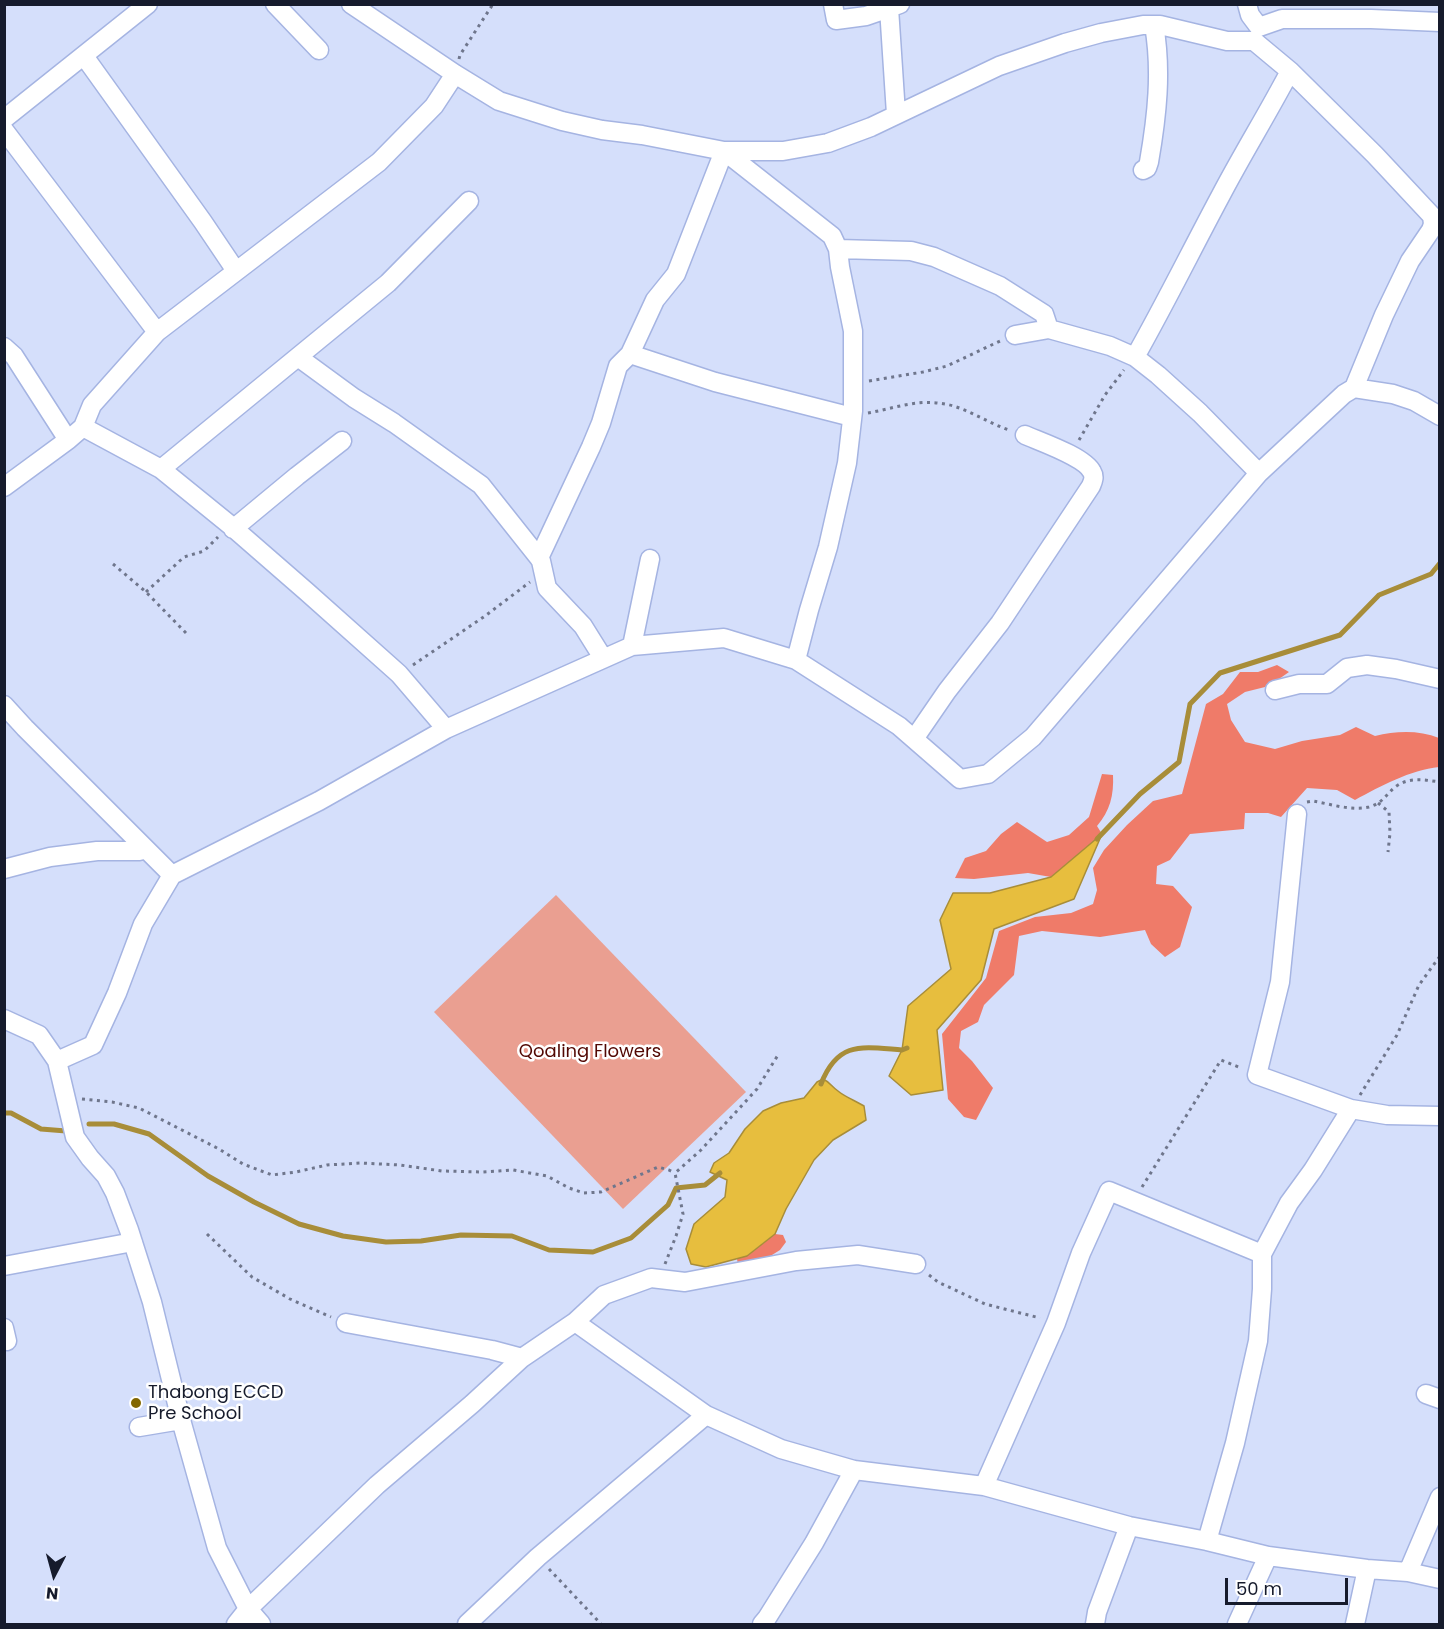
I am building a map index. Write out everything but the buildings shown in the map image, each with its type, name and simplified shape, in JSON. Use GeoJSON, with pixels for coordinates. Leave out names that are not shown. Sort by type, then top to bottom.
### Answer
{"type":"FeatureCollection","features":[{"type":"Feature","properties":{"kind":"street"},"geometry":{"type":"LineString","coordinates":[[4,119],[148,4]]}},
{"type":"Feature","properties":{"kind":"street"},"geometry":{"type":"LineString","coordinates":[[275,4],[319,50]]}},
{"type":"Feature","properties":{"kind":"street"},"geometry":{"type":"LineString","coordinates":[[351,4],[499,101],[562,121],[602,130],[642,135],[724,151],[783,151],[828,143],[871,127],[999,66],[1065,43],[1143,25],[1160,25],[1227,40],[1256,34],[1282,19],[1440,22]]}},
{"type":"Feature","properties":{"kind":"street"},"geometry":{"type":"LineString","coordinates":[[833,4],[837,20],[866,16],[895,6]]}},
{"type":"Feature","properties":{"kind":"street"},"geometry":{"type":"LineString","coordinates":[[57,1061],[93,1045],[117,993],[143,924],[172,875],[320,801],[446,729],[632,645],[724,638],[796,660],[898,726],[960,779],[988,774],[1033,737],[1259,473],[1344,394],[1354,388],[1384,315],[1410,261],[1433,224],[1432,216],[1256,34],[1247,4]]}},
{"type":"Feature","properties":{"kind":"street"},"geometry":{"type":"LineString","coordinates":[[895,6],[891,17],[896,114]]}},
{"type":"Feature","properties":{"kind":"street"},"geometry":{"type":"LineString","coordinates":[[1143,170],[1147,168],[1149,162],[1156,122],[1158,50],[1154,26]]}},
{"type":"Feature","properties":{"kind":"street"},"geometry":{"type":"LineString","coordinates":[[84,56],[236,272]]}},
{"type":"Feature","properties":{"kind":"street"},"geometry":{"type":"LineString","coordinates":[[1135,357],[1168,299],[1238,163],[1290,71]]}},
{"type":"Feature","properties":{"kind":"street"},"geometry":{"type":"LineString","coordinates":[[4,488],[83,427],[92,405],[157,332],[379,162],[434,106],[455,74]]}},
{"type":"Feature","properties":{"kind":"street"},"geometry":{"type":"LineString","coordinates":[[4,130],[157,332]]}},
{"type":"Feature","properties":{"kind":"street"},"geometry":{"type":"LineString","coordinates":[[724,151],[832,236],[838,249],[852,331],[852,417],[847,463],[828,547],[796,660]]}},
{"type":"Feature","properties":{"kind":"street"},"geometry":{"type":"LineString","coordinates":[[541,564],[601,423],[618,366],[630,354],[655,300],[676,274],[724,151]]}},
{"type":"Feature","properties":{"kind":"street"},"geometry":{"type":"LineString","coordinates":[[161,469],[388,283],[469,201]]}},
{"type":"Feature","properties":{"kind":"street"},"geometry":{"type":"LineString","coordinates":[[838,249],[911,251],[934,257],[1000,286],[1044,314],[1049,329]]}},
{"type":"Feature","properties":{"kind":"street"},"geometry":{"type":"LineString","coordinates":[[1015,335],[1049,329],[1110,346],[1135,357],[1200,413],[1259,473]]}},
{"type":"Feature","properties":{"kind":"street"},"geometry":{"type":"LineString","coordinates":[[4,347],[14,356],[69,440]]}},
{"type":"Feature","properties":{"kind":"street"},"geometry":{"type":"LineString","coordinates":[[630,354],[715,382],[852,417]]}},
{"type":"Feature","properties":{"kind":"street"},"geometry":{"type":"LineString","coordinates":[[298,357],[481,485],[541,564],[547,588],[583,626],[603,658]]}},
{"type":"Feature","properties":{"kind":"street"},"geometry":{"type":"LineString","coordinates":[[1354,388],[1393,394],[1414,401],[1440,416]]}},
{"type":"Feature","properties":{"kind":"street"},"geometry":{"type":"LineString","coordinates":[[83,427],[161,469],[232,527],[399,674],[446,729]]}},
{"type":"Feature","properties":{"kind":"street"},"geometry":{"type":"LineString","coordinates":[[914,739],[947,691],[1000,623],[1094,479],[1092,471],[1084,463],[1025,435]]}},
{"type":"Feature","properties":{"kind":"street"},"geometry":{"type":"LineString","coordinates":[[232,527],[342,441]]}},
{"type":"Feature","properties":{"kind":"street"},"geometry":{"type":"LineString","coordinates":[[632,645],[650,559]]}},
{"type":"Feature","properties":{"kind":"street"},"geometry":{"type":"LineString","coordinates":[[1275,690],[1299,684],[1327,684],[1347,668],[1367,665],[1396,669],[1440,680]]}},
{"type":"Feature","properties":{"kind":"street"},"geometry":{"type":"LineString","coordinates":[[4,705],[172,875]]}},
{"type":"Feature","properties":{"kind":"street"},"geometry":{"type":"LineString","coordinates":[[1297,814],[1280,982],[1257,1075],[1351,1109],[1387,1115],[1440,1116]]}},
{"type":"Feature","properties":{"kind":"street"},"geometry":{"type":"LineString","coordinates":[[4,870],[50,857],[97,851],[140,851],[141,844]]}},
{"type":"Feature","properties":{"kind":"street"},"geometry":{"type":"LineString","coordinates":[[4,1019],[39,1035],[57,1061],[75,1137],[106,1176],[116,1193],[152,1302],[217,1548],[248,1609],[261,1624]]}},
{"type":"Feature","properties":{"kind":"street"},"geometry":{"type":"LineString","coordinates":[[1207,1541],[1236,1443],[1258,1341],[1262,1254],[1289,1203],[1313,1170],[1351,1109]]}},
{"type":"Feature","properties":{"kind":"street"},"geometry":{"type":"LineString","coordinates":[[984,1486],[1056,1323],[1082,1253],[1109,1191],[1262,1254]]}},
{"type":"Feature","properties":{"kind":"street"},"geometry":{"type":"LineString","coordinates":[[4,1266],[133,1242]]}},
{"type":"Feature","properties":{"kind":"street"},"geometry":{"type":"LineString","coordinates":[[236,1624],[248,1609],[377,1485],[522,1358],[575,1322],[604,1295],[651,1278],[686,1282],[796,1261],[858,1256],[916,1264]]}},
{"type":"Feature","properties":{"kind":"street"},"geometry":{"type":"LineString","coordinates":[[575,1322],[706,1414],[781,1449],[854,1470],[984,1486],[1130,1526],[1268,1556],[1408,1572],[1440,1579]]}},
{"type":"Feature","properties":{"kind":"street"},"geometry":{"type":"LineString","coordinates":[[346,1323],[492,1350],[522,1358]]}},
{"type":"Feature","properties":{"kind":"street"},"geometry":{"type":"LineString","coordinates":[[467,1624],[538,1557],[706,1414]]}},
{"type":"Feature","properties":{"kind":"street"},"geometry":{"type":"LineString","coordinates":[[139,1427],[182,1420]]}},
{"type":"Feature","properties":{"kind":"street"},"geometry":{"type":"LineString","coordinates":[[762,1624],[768,1618],[814,1543],[854,1470]]}},
{"type":"Feature","properties":{"kind":"street"},"geometry":{"type":"LineString","coordinates":[[1408,1572],[1440,1497]]}},
{"type":"Feature","properties":{"kind":"street"},"geometry":{"type":"LineString","coordinates":[[1095,1624],[1097,1612],[1130,1526]]}},
{"type":"Feature","properties":{"kind":"street"},"geometry":{"type":"LineString","coordinates":[[1238,1624],[1268,1556]]}},
{"type":"Feature","properties":{"kind":"street"},"geometry":{"type":"LineString","coordinates":[[1355,1624],[1367,1569]]}},
{"type":"Feature","properties":{"kind":"path"},"geometry":{"type":"LineString","coordinates":[[455,74],[460,55],[493,4]]}},
{"type":"Feature","properties":{"kind":"path"},"geometry":{"type":"LineString","coordinates":[[852,384],[947,366],[988,345],[1015,335]]}},
{"type":"Feature","properties":{"kind":"path"},"geometry":{"type":"LineString","coordinates":[[1071,455],[1105,395],[1135,357]]}},
{"type":"Feature","properties":{"kind":"path"},"geometry":{"type":"LineString","coordinates":[[852,417],[913,404],[940,403],[955,406],[1002,428],[1025,435]]}},
{"type":"Feature","properties":{"kind":"path"},"geometry":{"type":"LineString","coordinates":[[146,592],[183,557],[204,551],[232,527]]}},
{"type":"Feature","properties":{"kind":"path"},"geometry":{"type":"LineString","coordinates":[[113,564],[146,592],[187,634]]}},
{"type":"Feature","properties":{"kind":"path"},"geometry":{"type":"LineString","coordinates":[[399,674],[485,616],[527,584],[541,564]]}},
{"type":"Feature","properties":{"kind":"path"},"geometry":{"type":"LineString","coordinates":[[1297,814],[1300,804],[1313,801],[1348,807],[1368,807],[1382,801],[1397,785],[1414,779],[1440,782]]}},
{"type":"Feature","properties":{"kind":"path"},"geometry":{"type":"LineString","coordinates":[[1378,803],[1389,812],[1388,852]]}},
{"type":"Feature","properties":{"kind":"path"},"geometry":{"type":"LineString","coordinates":[[1351,1109],[1397,1035],[1419,985],[1440,956]]}},
{"type":"Feature","properties":{"kind":"path"},"geometry":{"type":"LineString","coordinates":[[675,1173],[701,1150],[757,1089],[778,1055]]}},
{"type":"Feature","properties":{"kind":"path"},"geometry":{"type":"LineString","coordinates":[[1133,1201],[1221,1060],[1257,1075]]}},
{"type":"Feature","properties":{"kind":"path"},"geometry":{"type":"LineString","coordinates":[[65,1099],[112,1102],[139,1108],[219,1149],[243,1164],[272,1175],[361,1163],[442,1171],[513,1170],[547,1176],[584,1193],[602,1192],[658,1167],[675,1173]]}},
{"type":"Feature","properties":{"kind":"path"},"geometry":{"type":"LineString","coordinates":[[651,1278],[664,1267],[683,1214],[675,1173]]}},
{"type":"Feature","properties":{"kind":"path"},"geometry":{"type":"LineString","coordinates":[[207,1234],[252,1277],[290,1299],[346,1323]]}},
{"type":"Feature","properties":{"kind":"path"},"geometry":{"type":"LineString","coordinates":[[916,1264],[938,1282],[985,1304],[1056,1323]]}},
{"type":"Feature","properties":{"kind":"path"},"geometry":{"type":"LineString","coordinates":[[538,1557],[600,1624]]}},
{"type":"Feature","properties":{"kind":"green space","name":"Qoaling Flowers"},"geometry":{"type":"Polygon","coordinates":[[[556,895],[746,1092],[623,1209],[434,1012],[556,895]]]}},
{"type":"Feature","properties":{"kind":"shaded area"},"geometry":{"type":"Polygon","coordinates":[[[1277,665],[1289,672],[1269,686],[1245,692],[1227,704],[1231,720],[1245,742],[1275,749],[1302,741],[1340,735],[1356,727],[1375,736],[1399,732],[1431,735],[1439,738],[1439,767],[1407,775],[1355,800],[1337,790],[1307,788],[1281,817],[1268,813],[1245,813],[1244,829],[1190,834],[1170,860],[1157,866],[1156,884],[1173,886],[1192,907],[1180,947],[1165,957],[1151,944],[1145,930],[1100,937],[1042,931],[1019,936],[1014,975],[984,1005],[978,1022],[961,1031],[959,1048],[993,1088],[976,1120],[964,1117],[948,1099],[942,1034],[986,978],[999,931],[1035,917],[1071,913],[1093,904],[1097,890],[1093,868],[1104,850],[1153,801],[1182,794],[1206,704],[1223,694],[1240,672],[1258,672],[1277,665]]]}},
{"type":"Feature","properties":{"kind":"shaded area"},"geometry":{"type":"Polygon","coordinates":[[[1102,774],[1113,775],[1113,782],[1108,809],[1097,826],[1102,834],[1051,877],[1028,873],[974,879],[955,878],[965,858],[986,851],[1001,834],[1017,822],[1047,842],[1069,835],[1089,817],[1102,774]]]}},
{"type":"Feature","properties":{"kind":"shaded area"},"geometry":{"type":"Polygon","coordinates":[[[1102,834],[1074,899],[994,929],[981,980],[937,1030],[943,1090],[911,1095],[889,1076],[902,1050],[908,1006],[951,969],[940,920],[953,893],[990,893],[1051,877],[1102,834]]]}},
{"type":"Feature","properties":{"kind":"shaded area"},"geometry":{"type":"Polygon","coordinates":[[[823,1079],[864,1106],[866,1120],[833,1140],[814,1160],[786,1209],[775,1234],[747,1256],[706,1267],[691,1264],[686,1249],[694,1224],[725,1197],[727,1180],[710,1172],[714,1163],[729,1153],[745,1129],[763,1111],[781,1103],[804,1098],[817,1082],[823,1079]]]}},
{"type":"Feature","properties":{"kind":"shaded area"},"geometry":{"type":"Polygon","coordinates":[[[775,1234],[783,1235],[786,1242],[780,1250],[756,1265],[738,1267],[737,1258],[747,1256],[775,1234]]]}},
{"type":"Feature","properties":{"kind":"waterway"},"geometry":{"type":"LineString","coordinates":[[1097,839],[1140,794],[1179,762],[1190,704],[1220,673],[1340,635],[1379,595],[1431,574],[1440,563]]}},
{"type":"Feature","properties":{"kind":"waterway"},"geometry":{"type":"LineString","coordinates":[[821,1084],[835,1060],[853,1049],[902,1050],[907,1048]]}},
{"type":"Feature","properties":{"kind":"waterway"},"geometry":{"type":"LineString","coordinates":[[4,1113],[11,1113],[41,1129],[66,1131]]}},
{"type":"Feature","properties":{"kind":"waterway"},"geometry":{"type":"LineString","coordinates":[[89,1124],[114,1124],[149,1134],[208,1176],[299,1224],[343,1236],[386,1242],[421,1241],[461,1235],[512,1236],[549,1250],[593,1252],[631,1238],[668,1205],[676,1188],[705,1185],[720,1173]]}},
{"type":"Feature","properties":{"kind":"place","name":"Thabong ECCD Pre School"},"geometry":{"type":"Point","coordinates":[136,1403]}}]}
